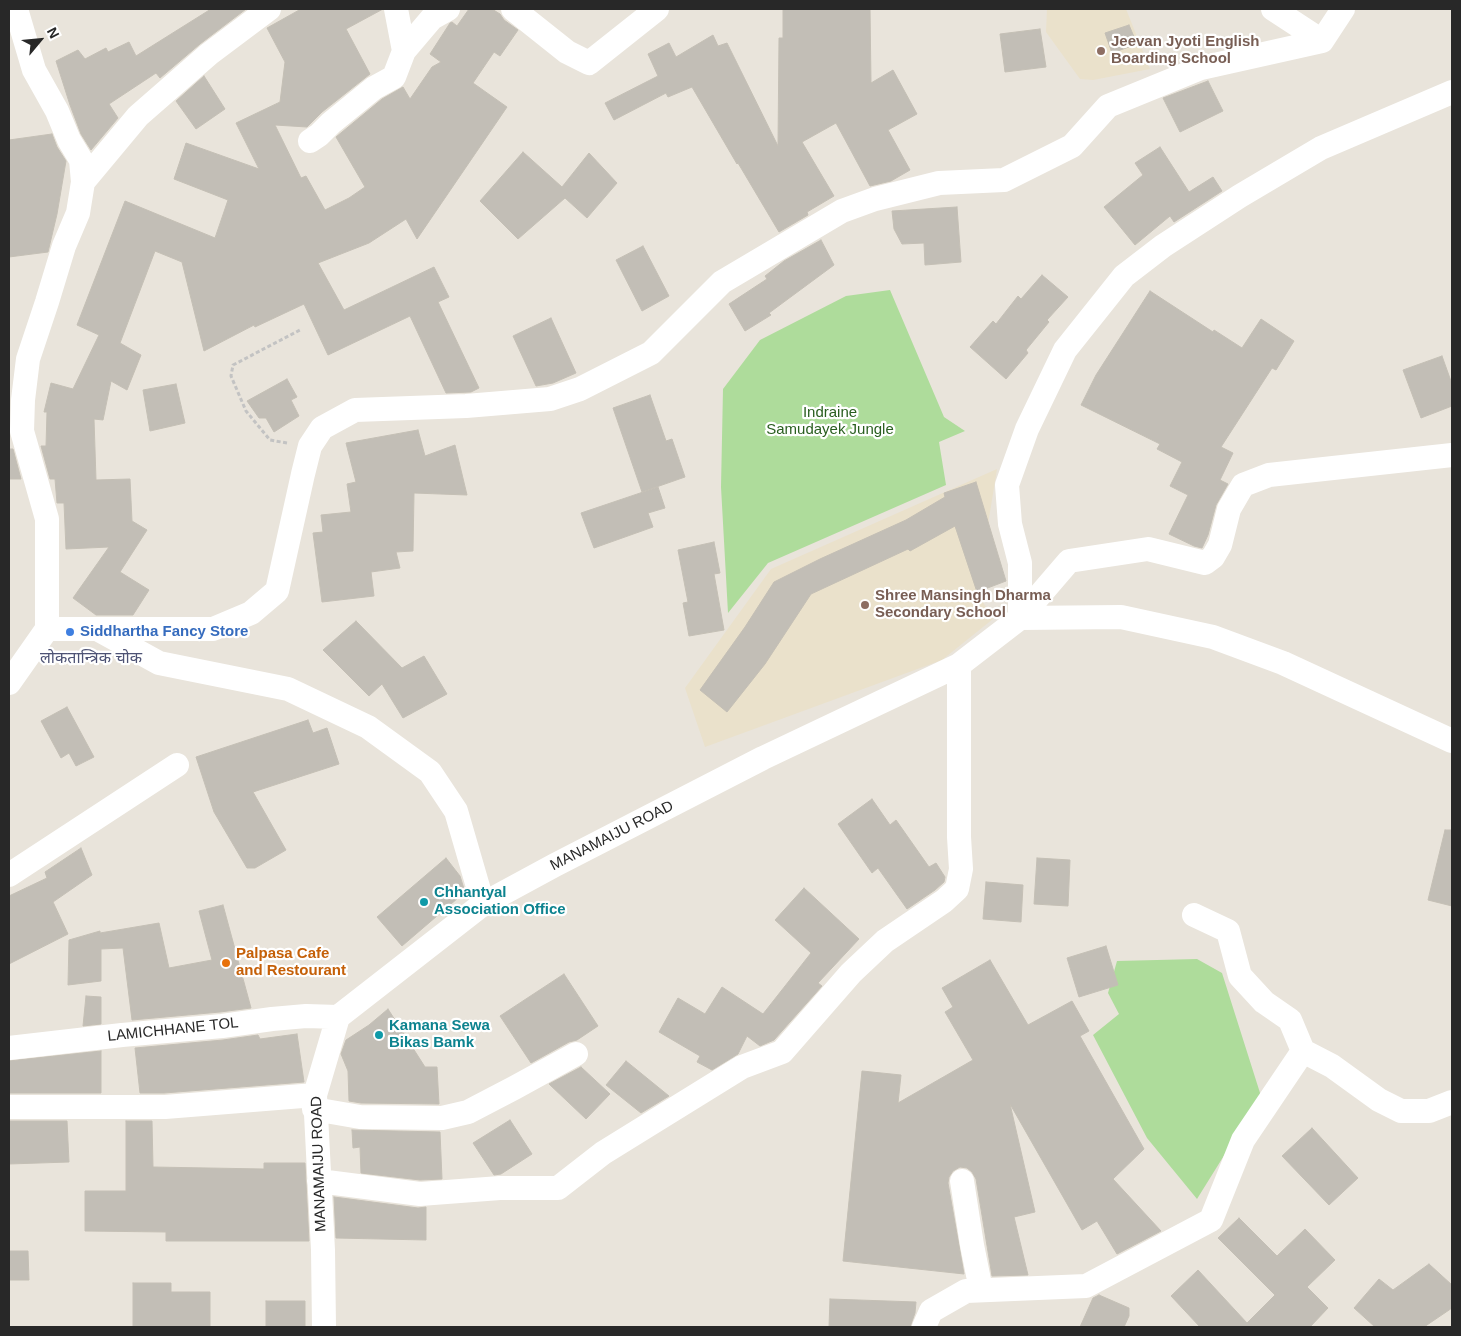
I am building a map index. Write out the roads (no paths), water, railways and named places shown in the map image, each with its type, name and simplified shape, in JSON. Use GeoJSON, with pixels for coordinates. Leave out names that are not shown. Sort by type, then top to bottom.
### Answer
{"type":"FeatureCollection","features":[{"type":"Feature","properties":{"kind":"street"},"geometry":{"type":"LineString","coordinates":[[9,683],[47,629],[47,519],[16,411],[28,358],[64,246],[78,213],[83,182],[82,160],[69,140],[58,111],[34,70],[16,9]]}},
{"type":"Feature","properties":{"kind":"street"},"geometry":{"type":"LineString","coordinates":[[83,182],[138,116],[209,54],[269,9]]}},
{"type":"Feature","properties":{"kind":"street"},"geometry":{"type":"LineString","coordinates":[[396,9],[404,51]]}},
{"type":"Feature","properties":{"kind":"street"},"geometry":{"type":"LineString","coordinates":[[310,141],[374,88],[394,77],[404,51],[432,18],[448,9]]}},
{"type":"Feature","properties":{"kind":"street"},"geometry":{"type":"LineString","coordinates":[[513,9],[567,52],[589,63],[657,9]]}},
{"type":"Feature","properties":{"kind":"street"},"geometry":{"type":"LineString","coordinates":[[1274,9],[1322,40]]}},
{"type":"Feature","properties":{"kind":"street"},"geometry":{"type":"LineString","coordinates":[[47,629],[213,629],[251,613],[277,590],[310,446],[322,428],[355,410],[466,406],[550,399],[580,389],[651,353],[722,282],[842,211],[875,199],[939,183],[1004,180],[1072,146],[1108,106],[1202,68],[1322,40],[1343,9]]}},
{"type":"Feature","properties":{"kind":"street"},"geometry":{"type":"LineString","coordinates":[[1452,92],[1321,148],[1240,196],[1178,236],[1124,276],[1066,350],[1027,429],[1007,485],[1010,524],[1020,563],[1020,618],[1121,617],[1213,637],[1283,663],[1452,741]]}},
{"type":"Feature","properties":{"kind":"street","name":"MANAMAIJU ROAD"},"geometry":{"type":"LineString","coordinates":[[324,1327],[323,1250],[314,1102],[338,1017],[483,904],[555,864],[762,758],[960,666],[1020,618],[1068,561],[1148,549],[1205,563],[1213,558],[1220,545],[1229,510],[1243,485],[1270,475],[1452,455]]}},
{"type":"Feature","properties":{"kind":"street"},"geometry":{"type":"LineString","coordinates":[[98,629],[159,664],[288,689],[376,732],[430,772],[456,811],[483,904]]}},
{"type":"Feature","properties":{"kind":"street"},"geometry":{"type":"LineString","coordinates":[[319,1181],[420,1194],[500,1188],[558,1188],[603,1153],[742,1067],[782,1052],[851,973],[885,941],[944,901],[957,889],[960,869],[960,666]]}},
{"type":"Feature","properties":{"kind":"street"},"geometry":{"type":"LineString","coordinates":[[9,875],[177,765]]}},
{"type":"Feature","properties":{"kind":"street"},"geometry":{"type":"LineString","coordinates":[[1194,915],[1228,932],[1240,976],[1264,1002],[1290,1020],[1303,1051],[1332,1066],[1379,1100],[1401,1111],[1429,1111],[1452,1102]]}},
{"type":"Feature","properties":{"kind":"street","name":"LAMICHHANE TOL"},"geometry":{"type":"LineString","coordinates":[[9,1048],[272,1019],[306,1016],[338,1017]]}},
{"type":"Feature","properties":{"kind":"street"},"geometry":{"type":"LineString","coordinates":[[924,1327],[931,1311],[966,1291],[1086,1286],[1211,1220],[1243,1140],[1303,1051]]}},
{"type":"Feature","properties":{"kind":"street"},"geometry":{"type":"LineString","coordinates":[[9,1107],[165,1107],[314,1102],[360,1117],[442,1118],[468,1112],[576,1054]]}},
{"type":"Feature","properties":{"kind":"street"},"geometry":{"type":"LineString","coordinates":[[962,1180],[981,1290]]}},
{"type":"Feature","properties":{"kind":"place","name":"Jeevan Jyoti English Boarding School"},"geometry":{"type":"Point","coordinates":[1101,51]}},
{"type":"Feature","properties":{"kind":"place","name":"Shree Mansingh Dharma Secondary School"},"geometry":{"type":"Point","coordinates":[865,605]}},
{"type":"Feature","properties":{"kind":"place","name":"Siddhartha Fancy Store"},"geometry":{"type":"Point","coordinates":[70,632]}},
{"type":"Feature","properties":{"kind":"place","name":"Chhantyal Association Office"},"geometry":{"type":"Point","coordinates":[424,902]}},
{"type":"Feature","properties":{"kind":"place","name":"Palpasa Cafe and Restourant"},"geometry":{"type":"Point","coordinates":[226,963]}},
{"type":"Feature","properties":{"kind":"place","name":"Kamana Sewa Bikas Bamk"},"geometry":{"type":"Point","coordinates":[379,1035]}},
{"type":"Feature","properties":{"kind":"district","name":"लोकतान्त्रिक चोक"},"geometry":{"type":"Point","coordinates":[91,659]}},
{"type":"Feature","properties":{"kind":"park label","name":"Indraine Samudayek Jungle"},"geometry":{"type":"Point","coordinates":[830,422]}}]}
